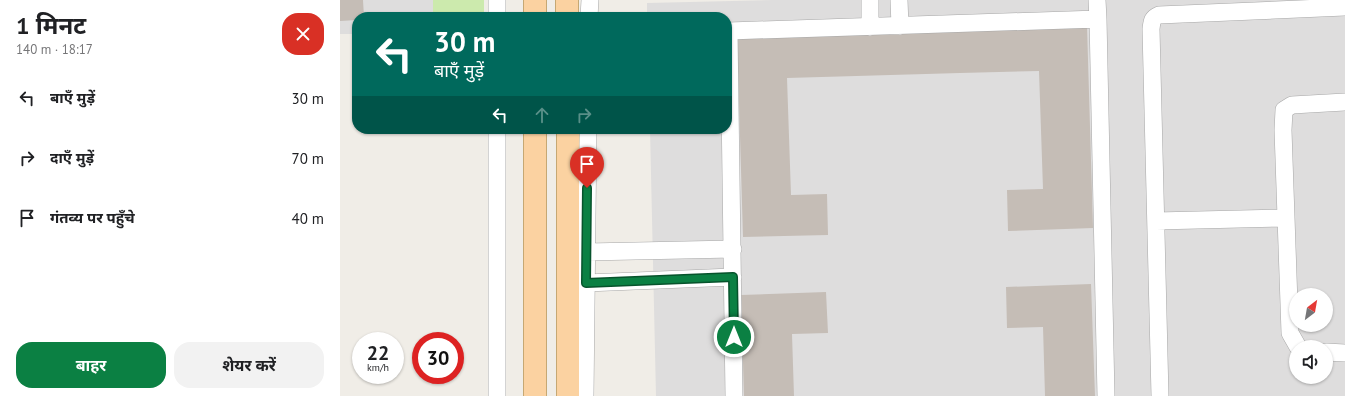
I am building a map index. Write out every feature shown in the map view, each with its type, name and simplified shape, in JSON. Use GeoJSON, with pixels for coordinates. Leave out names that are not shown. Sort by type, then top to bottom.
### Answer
{"type":"FeatureCollection","features":[{"type":"Feature","properties":{"kind":"main road"},"geometry":{"type":"LineString","coordinates":[[535,0],[535,12]]}},
{"type":"Feature","properties":{"kind":"main road"},"geometry":{"type":"LineString","coordinates":[[567,0],[567,12]]}},
{"type":"Feature","properties":{"kind":"main road"},"geometry":{"type":"LineString","coordinates":[[535,134],[535,396]]}},
{"type":"Feature","properties":{"kind":"main road"},"geometry":{"type":"LineString","coordinates":[[568,134],[577,340],[568,396]]}},
{"type":"Feature","properties":{"kind":"street"},"geometry":{"type":"LineString","coordinates":[[497,0],[497,12]]}},
{"type":"Feature","properties":{"kind":"street"},"geometry":{"type":"LineString","coordinates":[[589,12],[590,0]]}},
{"type":"Feature","properties":{"kind":"street"},"geometry":{"type":"LineString","coordinates":[[870,0],[870,27]]}},
{"type":"Feature","properties":{"kind":"street"},"geometry":{"type":"LineString","coordinates":[[899,0],[900,26]]}},
{"type":"Feature","properties":{"kind":"street"},"geometry":{"type":"LineString","coordinates":[[1097,0],[1106,396]]}},
{"type":"Feature","properties":{"kind":"street"},"geometry":{"type":"LineString","coordinates":[[1160,396],[1152,20],[1154,17],[1159,15],[1343,5]]}},
{"type":"Feature","properties":{"kind":"street"},"geometry":{"type":"LineString","coordinates":[[732,31],[1098,19]]}},
{"type":"Feature","properties":{"kind":"street"},"geometry":{"type":"LineString","coordinates":[[1294,340],[1290,333],[1283,130],[1284,110],[1292,105],[1345,102]]}},
{"type":"Feature","properties":{"kind":"street"},"geometry":{"type":"LineString","coordinates":[[497,134],[497,396]]}},
{"type":"Feature","properties":{"kind":"street"},"geometry":{"type":"LineString","coordinates":[[585,396],[577,340],[586,283],[588,134]]}},
{"type":"Feature","properties":{"kind":"street"},"geometry":{"type":"LineString","coordinates":[[731,134],[734,396]]}},
{"type":"Feature","properties":{"kind":"street"},"geometry":{"type":"LineString","coordinates":[[1156,221],[1286,218]]}},
{"type":"Feature","properties":{"kind":"street"},"geometry":{"type":"LineString","coordinates":[[587,252],[733,249]]}},
{"type":"Feature","properties":{"kind":"street"},"geometry":{"type":"LineString","coordinates":[[586,283],[733,277]]}},
{"type":"Feature","properties":{"kind":"street"},"geometry":{"type":"LineString","coordinates":[[1333,352],[1345,353]]}},
{"type":"Feature","properties":{"kind":"shaded area"},"geometry":{"type":"Polygon","coordinates":[[[340,0],[433,0],[433,12],[352,12],[352,34],[340,34],[340,0]]]}},
{"type":"Feature","properties":{"kind":"shaded area"},"geometry":{"type":"Polygon","coordinates":[[[773,0],[1345,0],[1345,396],[656,396],[650,134],[732,134],[732,12],[647,12],[647,3],[773,0]]]}},
{"type":"Feature","properties":{"kind":"green space"},"geometry":{"type":"Polygon","coordinates":[[[433,0],[484,0],[484,12],[433,12],[433,0]]]}},
{"type":"Feature","properties":{"kind":"building"},"geometry":{"type":"Polygon","coordinates":[[[340,0],[363,0],[364,12],[352,12],[352,20],[340,21],[340,0]]]}},
{"type":"Feature","properties":{"kind":"building"},"geometry":{"type":"Polygon","coordinates":[[[1087,26],[1093,228],[1008,231],[1007,190],[1043,189],[1039,71],[960,73],[787,78],[791,195],[827,194],[828,235],[743,237],[737,35],[1087,26]]]}},
{"type":"Feature","properties":{"kind":"building"},"geometry":{"type":"Polygon","coordinates":[[[1091,284],[1095,396],[1045,396],[1043,327],[1007,328],[1006,287],[1091,284]]]}},
{"type":"Feature","properties":{"kind":"building"},"geometry":{"type":"Polygon","coordinates":[[[826,292],[828,333],[792,334],[794,396],[744,396],[741,295],[826,292]]]}},
{"type":"Feature","properties":{"kind":"route"},"geometry":{"type":"LineString","coordinates":[[587,188],[586,283],[733,277],[734,337]]}}]}
